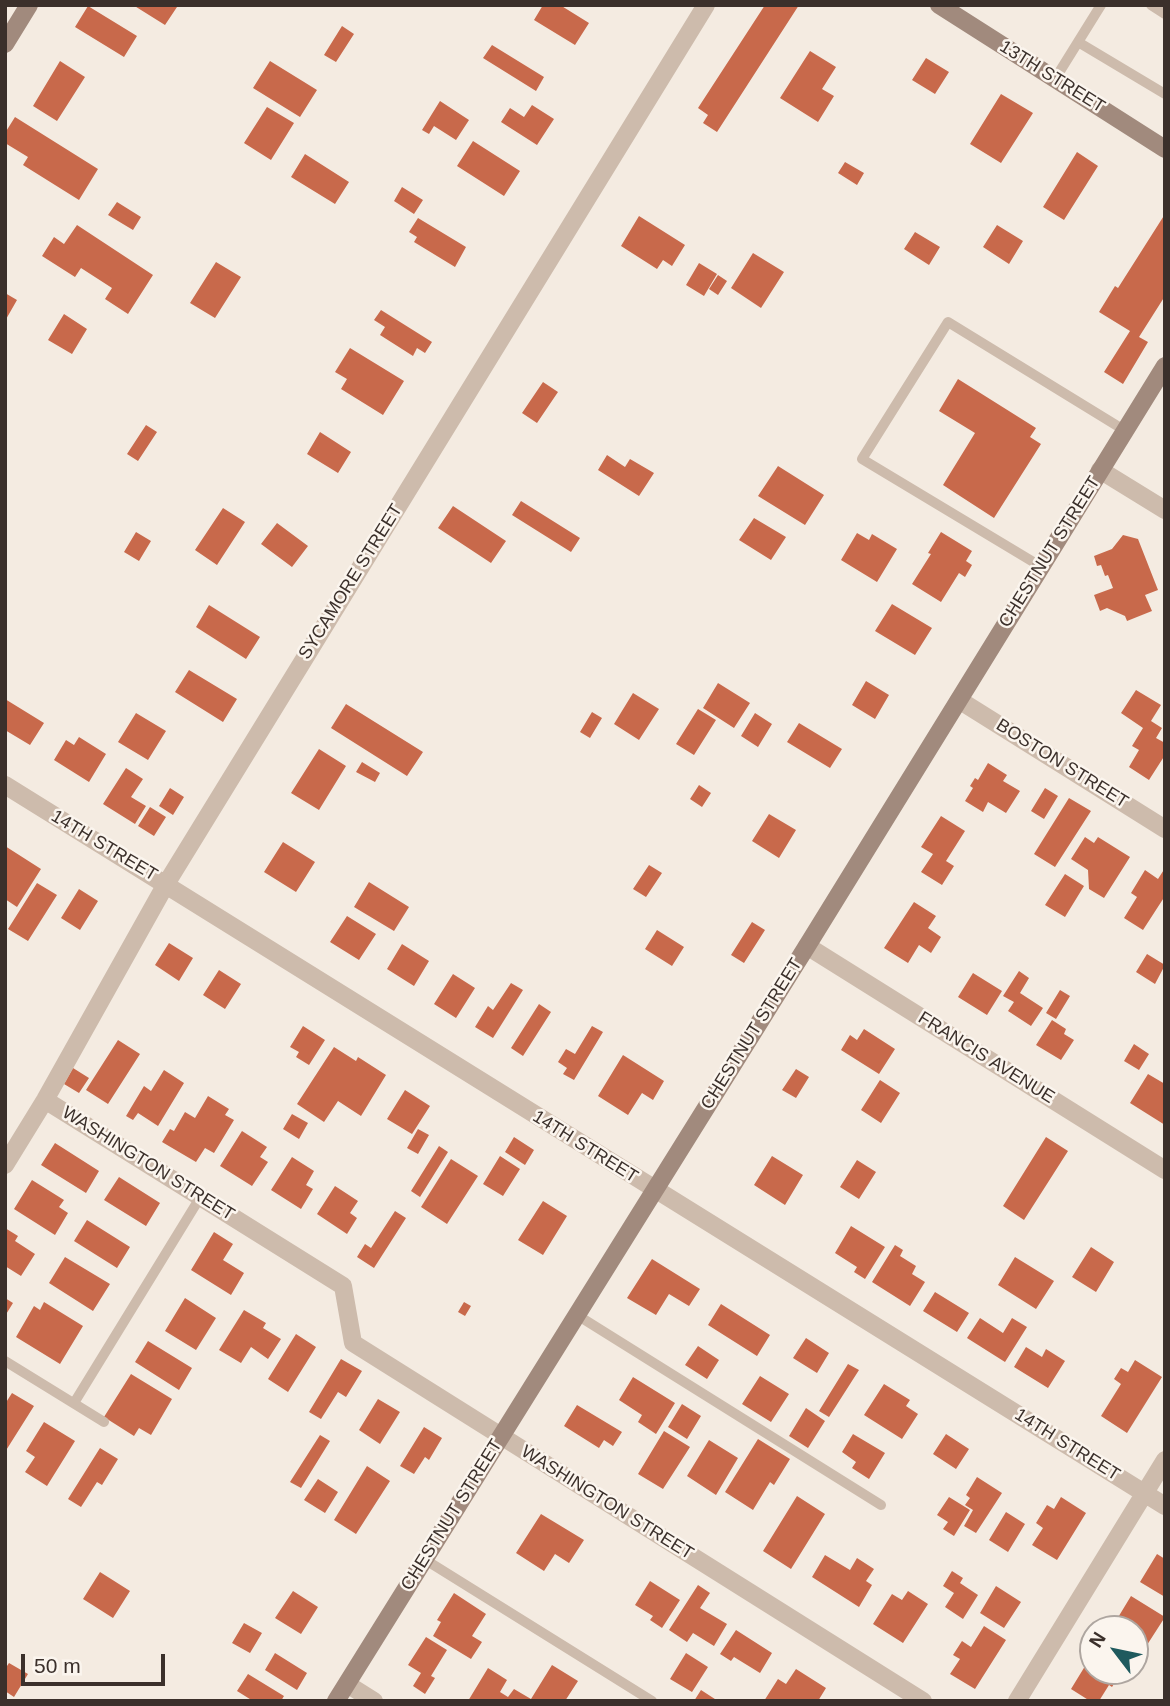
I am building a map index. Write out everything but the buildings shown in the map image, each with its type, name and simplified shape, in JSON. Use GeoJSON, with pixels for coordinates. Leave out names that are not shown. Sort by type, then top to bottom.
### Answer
{"type":"FeatureCollection","features":[{"type":"Feature","properties":{"kind":"street"},"geometry":{"type":"LineString","coordinates":[[5,44],[29,5]]}},
{"type":"Feature","properties":{"kind":"street","name":"SYCAMORE STREET"},"geometry":{"type":"LineString","coordinates":[[5,1165],[45,1100],[166,884],[706,5]]}},
{"type":"Feature","properties":{"kind":"street","name":"13TH STREET"},"geometry":{"type":"LineString","coordinates":[[939,5],[960,11],[1055,79],[1165,149]]}},
{"type":"Feature","properties":{"kind":"street","name":"CHESTNUT STREET"},"geometry":{"type":"LineString","coordinates":[[336,1701],[1165,366]]}},
{"type":"Feature","properties":{"kind":"street"},"geometry":{"type":"LineString","coordinates":[[1100,470],[1165,510]]}},
{"type":"Feature","properties":{"kind":"street","name":"BOSTON STREET"},"geometry":{"type":"LineString","coordinates":[[959,700],[1165,828]]}},
{"type":"Feature","properties":{"kind":"street","name":"14TH STREET"},"geometry":{"type":"LineString","coordinates":[[5,786],[1165,1506]]}},
{"type":"Feature","properties":{"kind":"street","name":"FRANCIS AVENUE"},"geometry":{"type":"LineString","coordinates":[[807,946],[1165,1170]]}},
{"type":"Feature","properties":{"kind":"street","name":"WASHINGTON STREET"},"geometry":{"type":"LineString","coordinates":[[45,1100],[343,1286],[353,1343],[923,1701]]}},
{"type":"Feature","properties":{"kind":"street"},"geometry":{"type":"LineString","coordinates":[[1017,1701],[1165,1460]]}},
{"type":"Feature","properties":{"kind":"street"},"geometry":{"type":"LineString","coordinates":[[347,1684],[374,1701]]}},
{"type":"Feature","properties":{"kind":"lane"},"geometry":{"type":"LineString","coordinates":[[1055,79],[1101,5]]}},
{"type":"Feature","properties":{"kind":"lane"},"geometry":{"type":"LineString","coordinates":[[1151,5],[1165,14]]}},
{"type":"Feature","properties":{"kind":"lane"},"geometry":{"type":"LineString","coordinates":[[1078,42],[1165,94]]}},
{"type":"Feature","properties":{"kind":"lane"},"geometry":{"type":"LineString","coordinates":[[1041,566],[862,459],[948,322],[1124,430]]}},
{"type":"Feature","properties":{"kind":"lane"},"geometry":{"type":"LineString","coordinates":[[74,1404],[201,1196]]}},
{"type":"Feature","properties":{"kind":"lane"},"geometry":{"type":"LineString","coordinates":[[577,1315],[881,1505]]}},
{"type":"Feature","properties":{"kind":"lane"},"geometry":{"type":"LineString","coordinates":[[5,1361],[104,1422]]}},
{"type":"Feature","properties":{"kind":"lane"},"geometry":{"type":"LineString","coordinates":[[424,1559],[652,1701]]}}]}
